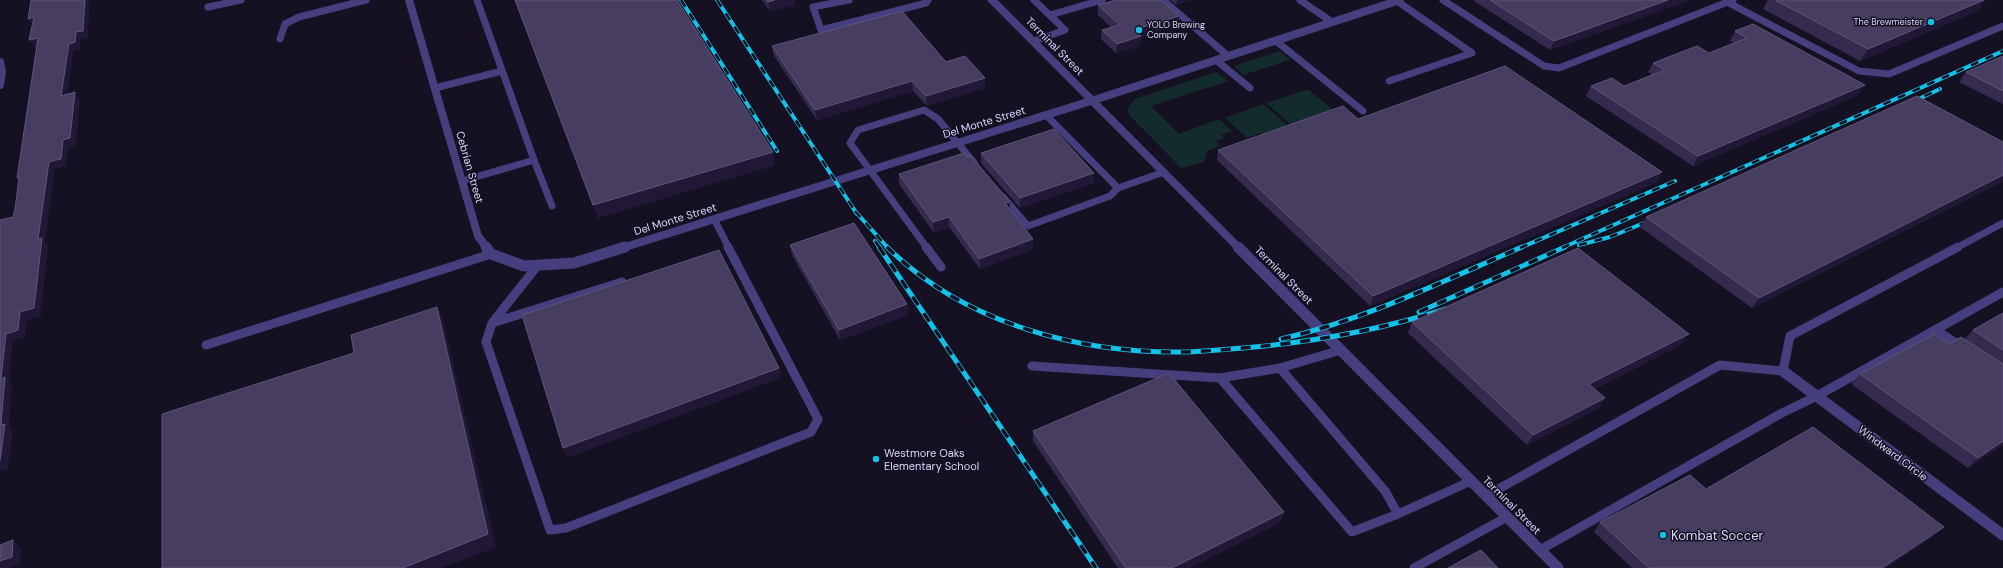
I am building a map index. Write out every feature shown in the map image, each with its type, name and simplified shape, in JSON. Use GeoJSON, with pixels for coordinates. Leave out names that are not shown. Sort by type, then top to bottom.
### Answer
{"type":"FeatureCollection","features":[{"type":"Feature","properties":{"kind":"street","name":"Cebrian Street"},"geometry":{"type":"LineString","coordinates":[[409,0],[478,236],[491,254]]}},
{"type":"Feature","properties":{"kind":"street","name":"Terminal Street"},"geometry":{"type":"LineString","coordinates":[[992,0],[1094,100],[1558,568]]}},
{"type":"Feature","properties":{"kind":"street","name":"Del Monte Street"},"geometry":{"type":"LineString","coordinates":[[538,265],[574,262],[714,219],[1094,100],[1399,0]]}},
{"type":"Feature","properties":{"kind":"street"},"geometry":{"type":"LineString","coordinates":[[0,62],[2,72],[0,85]]}},
{"type":"Feature","properties":{"kind":"street"},"geometry":{"type":"LineString","coordinates":[[491,254],[524,266],[538,265]]}},
{"type":"Feature","properties":{"kind":"street","name":"Windward Circle"},"geometry":{"type":"LineString","coordinates":[[1783,371],[2003,535]]}},
{"type":"Feature","properties":{"kind":"lane"},"geometry":{"type":"LineString","coordinates":[[208,7],[241,0]]}},
{"type":"Feature","properties":{"kind":"lane"},"geometry":{"type":"LineString","coordinates":[[280,39],[284,24],[299,17],[366,0]]}},
{"type":"Feature","properties":{"kind":"lane"},"geometry":{"type":"LineString","coordinates":[[477,0],[552,206]]}},
{"type":"Feature","properties":{"kind":"lane"},"geometry":{"type":"LineString","coordinates":[[849,0],[813,7],[821,30],[926,3],[928,0]]}},
{"type":"Feature","properties":{"kind":"lane"},"geometry":{"type":"LineString","coordinates":[[1034,0],[1065,30],[1034,41]]}},
{"type":"Feature","properties":{"kind":"lane"},"geometry":{"type":"LineString","coordinates":[[1050,15],[1102,0]]}},
{"type":"Feature","properties":{"kind":"lane"},"geometry":{"type":"LineString","coordinates":[[1163,0],[1228,56]]}},
{"type":"Feature","properties":{"kind":"lane"},"geometry":{"type":"LineString","coordinates":[[1300,0],[1332,22]]}},
{"type":"Feature","properties":{"kind":"lane"},"geometry":{"type":"LineString","coordinates":[[1389,81],[1472,53],[1399,0]]}},
{"type":"Feature","properties":{"kind":"lane"},"geometry":{"type":"LineString","coordinates":[[1443,0],[1544,66],[1559,68],[1728,1],[1859,71],[1889,74],[2003,26]]}},
{"type":"Feature","properties":{"kind":"lane"},"geometry":{"type":"LineString","coordinates":[[1276,41],[1363,111]]}},
{"type":"Feature","properties":{"kind":"lane"},"geometry":{"type":"LineString","coordinates":[[1216,60],[1250,88]]}},
{"type":"Feature","properties":{"kind":"lane"},"geometry":{"type":"LineString","coordinates":[[435,88],[502,71]]}},
{"type":"Feature","properties":{"kind":"lane"},"geometry":{"type":"LineString","coordinates":[[941,267],[869,171],[850,143],[858,130],[924,110],[938,118],[983,173]]}},
{"type":"Feature","properties":{"kind":"lane"},"geometry":{"type":"LineString","coordinates":[[1046,115],[1118,188]]}},
{"type":"Feature","properties":{"kind":"lane"},"geometry":{"type":"LineString","coordinates":[[462,181],[534,160]]}},
{"type":"Feature","properties":{"kind":"lane"},"geometry":{"type":"LineString","coordinates":[[998,191],[1028,226],[1110,196],[1118,188],[1164,172]]}},
{"type":"Feature","properties":{"kind":"lane"},"geometry":{"type":"LineString","coordinates":[[538,265],[492,323],[486,342],[550,530],[566,528],[811,432],[818,420],[726,250],[714,219]]}},
{"type":"Feature","properties":{"kind":"lane"},"geometry":{"type":"LineString","coordinates":[[1486,496],[1720,365],[1783,371],[1790,336],[2003,223]]}},
{"type":"Feature","properties":{"kind":"lane"},"geometry":{"type":"LineString","coordinates":[[206,345],[491,254]]}},
{"type":"Feature","properties":{"kind":"lane"},"geometry":{"type":"LineString","coordinates":[[492,323],[633,279]]}},
{"type":"Feature","properties":{"kind":"lane"},"geometry":{"type":"LineString","coordinates":[[1540,550],[1782,413],[1817,396],[2003,292]]}},
{"type":"Feature","properties":{"kind":"lane"},"geometry":{"type":"LineString","coordinates":[[1936,330],[1970,352]]}},
{"type":"Feature","properties":{"kind":"lane"},"geometry":{"type":"LineString","coordinates":[[1032,366],[1220,378],[1280,368],[1341,350]]}},
{"type":"Feature","properties":{"kind":"lane"},"geometry":{"type":"LineString","coordinates":[[1280,368],[1385,491],[1398,514]]}},
{"type":"Feature","properties":{"kind":"lane"},"geometry":{"type":"LineString","coordinates":[[1220,378],[1352,532],[1398,514],[1471,481]]}},
{"type":"Feature","properties":{"kind":"lane"},"geometry":{"type":"LineString","coordinates":[[1414,568],[1507,517]]}},
{"type":"Feature","properties":{"kind":"green space"},"geometry":{"type":"Polygon","coordinates":[[[1280,51],[1290,60],[1243,75],[1234,66],[1280,51]]]}},
{"type":"Feature","properties":{"kind":"green space"},"geometry":{"type":"Polygon","coordinates":[[[1216,72],[1228,81],[1151,106],[1179,134],[1219,119],[1232,131],[1221,135],[1225,138],[1216,141],[1220,146],[1207,151],[1204,162],[1181,168],[1130,116],[1127,109],[1135,99],[1216,72]]]}},
{"type":"Feature","properties":{"kind":"green space"},"geometry":{"type":"Polygon","coordinates":[[[1309,90],[1340,115],[1297,130],[1266,103],[1309,90]]]}},
{"type":"Feature","properties":{"kind":"green space"},"geometry":{"type":"Polygon","coordinates":[[[1263,104],[1294,131],[1268,141],[1260,133],[1247,138],[1225,118],[1263,104]]]}},
{"type":"Feature","properties":{"kind":"building"},"geometry":{"type":"Polygon","coordinates":[[[31,0],[85,0],[83,31],[76,32],[75,42],[69,44],[61,96],[75,92],[70,138],[63,140],[61,159],[49,162],[38,239],[42,238],[34,308],[20,312],[18,330],[6,334],[1,379],[5,377],[1,425],[5,424],[0,461],[0,220],[13,217],[15,209],[19,177],[17,178],[38,38],[29,40],[34,17],[28,19],[31,0]]]}},
{"type":"Feature","properties":{"kind":"building"},"geometry":{"type":"Polygon","coordinates":[[[515,0],[677,0],[773,152],[593,205],[515,0]]]}},
{"type":"Feature","properties":{"kind":"building","name":"YOLO Brewing Company"},"geometry":{"type":"Polygon","coordinates":[[[1116,0],[1161,0],[1179,16],[1133,30],[1141,36],[1117,44],[1102,30],[1120,25],[1098,5],[1116,0]]]}},
{"type":"Feature","properties":{"kind":"building"},"geometry":{"type":"Polygon","coordinates":[[[1490,0],[1668,0],[1554,41],[1490,0]]]}},
{"type":"Feature","properties":{"kind":"building"},"geometry":{"type":"Polygon","coordinates":[[[1775,0],[1984,0],[1868,49],[1775,0]]]}},
{"type":"Feature","properties":{"kind":"building"},"geometry":{"type":"Polygon","coordinates":[[[902,11],[946,62],[965,56],[985,78],[926,96],[912,81],[815,110],[772,46],[902,11]]]}},
{"type":"Feature","properties":{"kind":"building"},"geometry":{"type":"Polygon","coordinates":[[[1753,24],[1865,85],[1698,156],[1591,86],[1612,78],[1624,86],[1665,70],[1653,63],[1697,46],[1709,53],[1747,38],[1735,31],[1753,24]]]}},
{"type":"Feature","properties":{"kind":"building"},"geometry":{"type":"Polygon","coordinates":[[[2003,56],[2003,91],[1966,72],[2003,56]]]}},
{"type":"Feature","properties":{"kind":"building"},"geometry":{"type":"Polygon","coordinates":[[[1505,66],[1662,172],[1373,296],[1218,150],[1343,106],[1358,119],[1505,66]]]}},
{"type":"Feature","properties":{"kind":"building"},"geometry":{"type":"Polygon","coordinates":[[[1917,96],[2003,142],[2003,175],[1759,298],[1646,217],[1917,96]]]}},
{"type":"Feature","properties":{"kind":"building"},"geometry":{"type":"Polygon","coordinates":[[[1054,129],[1094,173],[1020,198],[981,153],[1054,129]]]}},
{"type":"Feature","properties":{"kind":"building"},"geometry":{"type":"Polygon","coordinates":[[[964,153],[967,157],[971,156],[1010,202],[1005,203],[1033,239],[979,259],[949,217],[933,222],[899,174],[964,153]]]}},
{"type":"Feature","properties":{"kind":"building"},"geometry":{"type":"Polygon","coordinates":[[[854,223],[907,304],[839,330],[790,245],[854,223]]]}},
{"type":"Feature","properties":{"kind":"building"},"geometry":{"type":"Polygon","coordinates":[[[1578,248],[1689,334],[1589,384],[1605,398],[1533,435],[1412,322],[1578,248]]]}},
{"type":"Feature","properties":{"kind":"building"},"geometry":{"type":"Polygon","coordinates":[[[719,250],[779,368],[563,448],[522,315],[719,250]]]}},
{"type":"Feature","properties":{"kind":"building"},"geometry":{"type":"Polygon","coordinates":[[[437,307],[488,534],[403,568],[162,568],[162,414],[354,353],[351,335],[437,307]]]}},
{"type":"Feature","properties":{"kind":"building"},"geometry":{"type":"Polygon","coordinates":[[[2003,313],[2003,350],[1973,330],[2003,313]]]}},
{"type":"Feature","properties":{"kind":"building"},"geometry":{"type":"Polygon","coordinates":[[[1934,334],[1949,344],[1961,337],[2003,364],[2003,441],[1978,458],[1860,374],[1934,334]]]}},
{"type":"Feature","properties":{"kind":"building"},"geometry":{"type":"Polygon","coordinates":[[[1169,373],[1284,512],[1172,568],[1126,568],[1033,431],[1169,373]]]}},
{"type":"Feature","properties":{"kind":"building"},"geometry":{"type":"Polygon","coordinates":[[[1813,427],[1944,527],[1882,568],[1649,568],[1600,522],[1690,475],[1706,489],[1813,427]]]}},
{"type":"Feature","properties":{"kind":"building"},"geometry":{"type":"Polygon","coordinates":[[[13,540],[12,557],[0,561],[0,545],[13,540]]]}},
{"type":"Feature","properties":{"kind":"building"},"geometry":{"type":"Polygon","coordinates":[[[1481,550],[1498,568],[1448,568],[1481,550]]]}},
{"type":"Feature","properties":{"kind":"railway"},"geometry":{"type":"LineString","coordinates":[[681,0],[777,151]]}},
{"type":"Feature","properties":{"kind":"railway"},"geometry":{"type":"LineString","coordinates":[[717,0],[855,211]]}},
{"type":"Feature","properties":{"kind":"railway"},"geometry":{"type":"LineString","coordinates":[[1562,248],[2003,51]]}},
{"type":"Feature","properties":{"kind":"railway"},"geometry":{"type":"LineString","coordinates":[[1910,103],[1940,89]]}},
{"type":"Feature","properties":{"kind":"railway"},"geometry":{"type":"LineString","coordinates":[[1520,248],[1675,181]]}},
{"type":"Feature","properties":{"kind":"railway"},"geometry":{"type":"LineString","coordinates":[[855,211],[887,247]]}},
{"type":"Feature","properties":{"kind":"railway"},"geometry":{"type":"LineString","coordinates":[[1579,245],[1610,237],[1651,220]]}},
{"type":"Feature","properties":{"kind":"railway"},"geometry":{"type":"LineString","coordinates":[[875,241],[880,248]]}},
{"type":"Feature","properties":{"kind":"railway"},"geometry":{"type":"LineString","coordinates":[[879,247],[1096,568]]}},
{"type":"Feature","properties":{"kind":"railway"},"geometry":{"type":"LineString","coordinates":[[887,247],[918,274],[952,296],[988,315],[1026,329],[1066,340],[1106,347],[1147,351],[1187,352],[1278,344],[1327,338],[1399,323],[1446,309]]}},
{"type":"Feature","properties":{"kind":"railway"},"geometry":{"type":"LineString","coordinates":[[1281,339],[1312,331],[1373,311],[1522,247]]}},
{"type":"Feature","properties":{"kind":"railway"},"geometry":{"type":"LineString","coordinates":[[1419,312],[1565,247]]}},
{"type":"Feature","properties":{"kind":"place","name":"The Brewmeister"},"geometry":{"type":"Point","coordinates":[1931,22]}},
{"type":"Feature","properties":{"kind":"place","name":"YOLO Brewing Company"},"geometry":{"type":"Point","coordinates":[1139,30]}},
{"type":"Feature","properties":{"kind":"place","name":"Westmore Oaks Elementary School"},"geometry":{"type":"Point","coordinates":[876,459]}},
{"type":"Feature","properties":{"kind":"place","name":"Kombat Soccer"},"geometry":{"type":"Point","coordinates":[1663,535]}}]}
